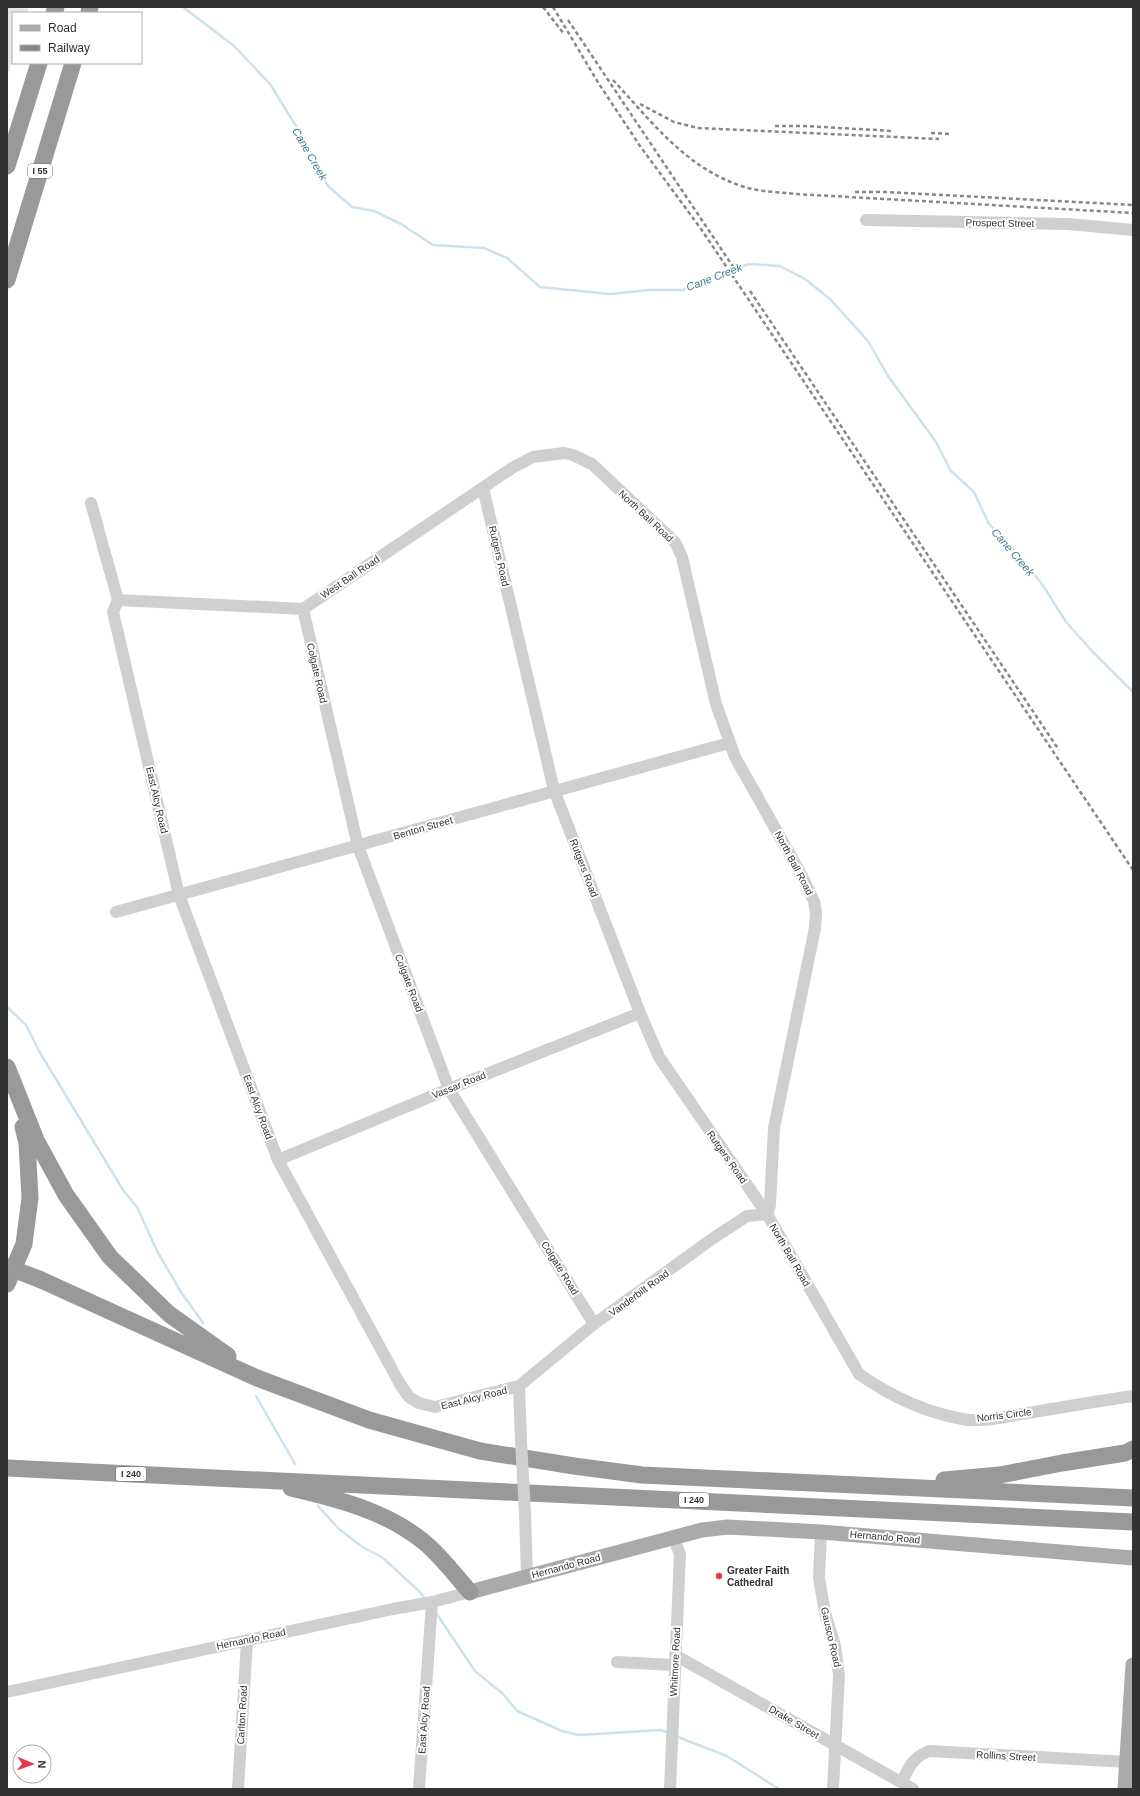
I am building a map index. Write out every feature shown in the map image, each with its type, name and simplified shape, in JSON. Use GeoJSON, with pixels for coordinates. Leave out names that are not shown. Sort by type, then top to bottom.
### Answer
{"type":"FeatureCollection","features":[{"type":"Feature","properties":{"kind":"highway"},"geometry":{"type":"LineString","coordinates":[[7,166],[39,64]]}},
{"type":"Feature","properties":{"kind":"highway","name":"I 55"},"geometry":{"type":"LineString","coordinates":[[7,280],[73,64]]}},
{"type":"Feature","properties":{"kind":"highway"},"geometry":{"type":"LineString","coordinates":[[7,1067],[27,1143],[30,1198],[24,1244],[7,1284]]}},
{"type":"Feature","properties":{"kind":"highway"},"geometry":{"type":"LineString","coordinates":[[7,1067],[43,1154],[66,1195],[110,1256],[169,1314],[257,1378]]}},
{"type":"Feature","properties":{"kind":"highway"},"geometry":{"type":"LineString","coordinates":[[7,1267],[39,1279],[257,1378],[369,1420],[480,1451],[574,1466],[642,1474],[1133,1498]]}},
{"type":"Feature","properties":{"kind":"highway"},"geometry":{"type":"LineString","coordinates":[[892,1486],[1000,1475],[1125,1453],[1133,1449]]}},
{"type":"Feature","properties":{"kind":"highway","name":"I 240"},"geometry":{"type":"LineString","coordinates":[[7,1468],[256,1480],[340,1482],[454,1490],[603,1495],[1133,1522]]}},
{"type":"Feature","properties":{"kind":"highway"},"geometry":{"type":"LineString","coordinates":[[256,1480],[352,1504],[399,1525],[425,1543],[446,1563],[470,1592]]}},
{"type":"Feature","properties":{"kind":"main road","name":"Hernando Road"},"geometry":{"type":"LineString","coordinates":[[470,1592],[673,1537],[702,1530],[728,1527],[821,1532],[1133,1558]]}},
{"type":"Feature","properties":{"kind":"main road"},"geometry":{"type":"LineString","coordinates":[[1125,1789],[1133,1665]]}},
{"type":"Feature","properties":{"kind":"street","name":"Prospect Street"},"geometry":{"type":"LineString","coordinates":[[866,220],[1068,224],[1133,230]]}},
{"type":"Feature","properties":{"kind":"street","name":"West Ball Road"},"geometry":{"type":"LineString","coordinates":[[303,609],[512,468],[533,457],[555,453]]}},
{"type":"Feature","properties":{"kind":"street","name":"North Ball Road"},"geometry":{"type":"LineString","coordinates":[[555,453],[573,455],[592,464],[675,542],[682,557],[716,704],[729,742],[735,757],[802,876],[814,901],[816,913],[815,928],[774,1128],[770,1205],[767,1214],[860,1374]]}},
{"type":"Feature","properties":{"kind":"street","name":"Rutgers Road"},"geometry":{"type":"LineString","coordinates":[[483,488],[554,790],[640,1013],[659,1058],[767,1214]]}},
{"type":"Feature","properties":{"kind":"street","name":"East Alcy Road"},"geometry":{"type":"LineString","coordinates":[[91,502],[118,600],[113,612],[179,895],[278,1160],[400,1384],[409,1397],[419,1403],[435,1407],[519,1386],[527,1576]]}},
{"type":"Feature","properties":{"kind":"street"},"geometry":{"type":"LineString","coordinates":[[118,600],[303,609]]}},
{"type":"Feature","properties":{"kind":"street","name":"Colgate Road"},"geometry":{"type":"LineString","coordinates":[[303,609],[358,846],[449,1089],[594,1324]]}},
{"type":"Feature","properties":{"kind":"street","name":"Benton Street"},"geometry":{"type":"LineString","coordinates":[[116,912],[729,742]]}},
{"type":"Feature","properties":{"kind":"street","name":"Vassar Road"},"geometry":{"type":"LineString","coordinates":[[278,1160],[449,1089],[640,1013]]}},
{"type":"Feature","properties":{"kind":"street","name":"Vanderbilt Road"},"geometry":{"type":"LineString","coordinates":[[519,1386],[594,1324],[712,1239],[747,1216],[767,1214]]}},
{"type":"Feature","properties":{"kind":"street","name":"Norris Circle"},"geometry":{"type":"LineString","coordinates":[[860,1374],[877,1387],[898,1398],[927,1409],[963,1419],[992,1419],[1133,1396]]}},
{"type":"Feature","properties":{"kind":"street","name":"Gausco Road"},"geometry":{"type":"LineString","coordinates":[[821,1532],[819,1578],[825,1612],[835,1646],[840,1675],[833,1789]]}},
{"type":"Feature","properties":{"kind":"street","name":"Whitmore Road"},"geometry":{"type":"LineString","coordinates":[[670,1789],[680,1554],[673,1537]]}},
{"type":"Feature","properties":{"kind":"street","name":"Hernando Road"},"geometry":{"type":"LineString","coordinates":[[7,1692],[393,1609],[432,1602],[470,1592]]}},
{"type":"Feature","properties":{"kind":"street","name":"East Alcy Road"},"geometry":{"type":"LineString","coordinates":[[419,1789],[432,1602]]}},
{"type":"Feature","properties":{"kind":"street","name":"Carlton Road"},"geometry":{"type":"LineString","coordinates":[[238,1789],[247,1640]]}},
{"type":"Feature","properties":{"kind":"street"},"geometry":{"type":"LineString","coordinates":[[617,1662],[675,1660]]}},
{"type":"Feature","properties":{"kind":"street","name":"Drake Street"},"geometry":{"type":"LineString","coordinates":[[675,1660],[913,1789]]}},
{"type":"Feature","properties":{"kind":"street","name":"Rollins Street"},"geometry":{"type":"LineString","coordinates":[[902,1782],[912,1762],[920,1755],[929,1751],[1127,1762]]}},
{"type":"Feature","properties":{"kind":"green space"},"geometry":{"type":"Polygon","coordinates":[[[7,7],[29,7],[27,12],[12,12],[12,61],[7,77],[7,7]]]}},
{"type":"Feature","properties":{"kind":"waterway","name":"Cane Creek"},"geometry":{"type":"LineString","coordinates":[[183,7],[234,46],[270,84],[304,139],[328,186],[352,207],[374,211],[401,224],[433,245],[484,248],[507,258],[540,287],[610,294],[650,290],[683,290],[703,279],[749,264],[780,266],[805,279],[830,299],[868,341],[888,376],[936,442],[951,471],[974,492],[989,524],[1024,561],[1044,587],[1066,622],[1093,652],[1133,692]]}},
{"type":"Feature","properties":{"kind":"waterway"},"geometry":{"type":"LineString","coordinates":[[7,1007],[26,1025],[39,1051],[123,1190],[137,1207],[157,1251],[181,1292],[203,1323]]}},
{"type":"Feature","properties":{"kind":"waterway"},"geometry":{"type":"LineString","coordinates":[[256,1396],[295,1464]]}},
{"type":"Feature","properties":{"kind":"waterway"},"geometry":{"type":"LineString","coordinates":[[318,1506],[339,1529],[361,1546],[383,1558],[420,1592],[426,1600]]}},
{"type":"Feature","properties":{"kind":"waterway"},"geometry":{"type":"LineString","coordinates":[[436,1613],[475,1671],[503,1694],[517,1711],[562,1731],[579,1735],[661,1730],[669,1733]]}},
{"type":"Feature","properties":{"kind":"waterway"},"geometry":{"type":"LineString","coordinates":[[675,1736],[727,1756],[779,1789]]}},
{"type":"Feature","properties":{"kind":"railway"},"geometry":{"type":"LineString","coordinates":[[543,7],[564,34]]}},
{"type":"Feature","properties":{"kind":"railway"},"geometry":{"type":"LineString","coordinates":[[553,7],[599,84],[640,146],[701,229],[1133,870]]}},
{"type":"Feature","properties":{"kind":"railway"},"geometry":{"type":"LineString","coordinates":[[568,20],[734,268]]}},
{"type":"Feature","properties":{"kind":"railway"},"geometry":{"type":"LineString","coordinates":[[613,80],[657,129],[689,158],[707,170],[748,188],[796,194],[1133,213]]}},
{"type":"Feature","properties":{"kind":"railway"},"geometry":{"type":"LineString","coordinates":[[640,104],[674,122],[698,128],[939,139]]}},
{"type":"Feature","properties":{"kind":"railway"},"geometry":{"type":"LineString","coordinates":[[775,126],[804,126],[893,131]]}},
{"type":"Feature","properties":{"kind":"railway"},"geometry":{"type":"LineString","coordinates":[[931,133],[951,134]]}},
{"type":"Feature","properties":{"kind":"railway"},"geometry":{"type":"LineString","coordinates":[[855,192],[886,192],[1133,205]]}},
{"type":"Feature","properties":{"kind":"railway"},"geometry":{"type":"LineString","coordinates":[[750,291],[1059,750]]}},
{"type":"Feature","properties":{"kind":"place","name":"Greater Faith Cathedral"},"geometry":{"type":"Point","coordinates":[719,1576]}}]}
